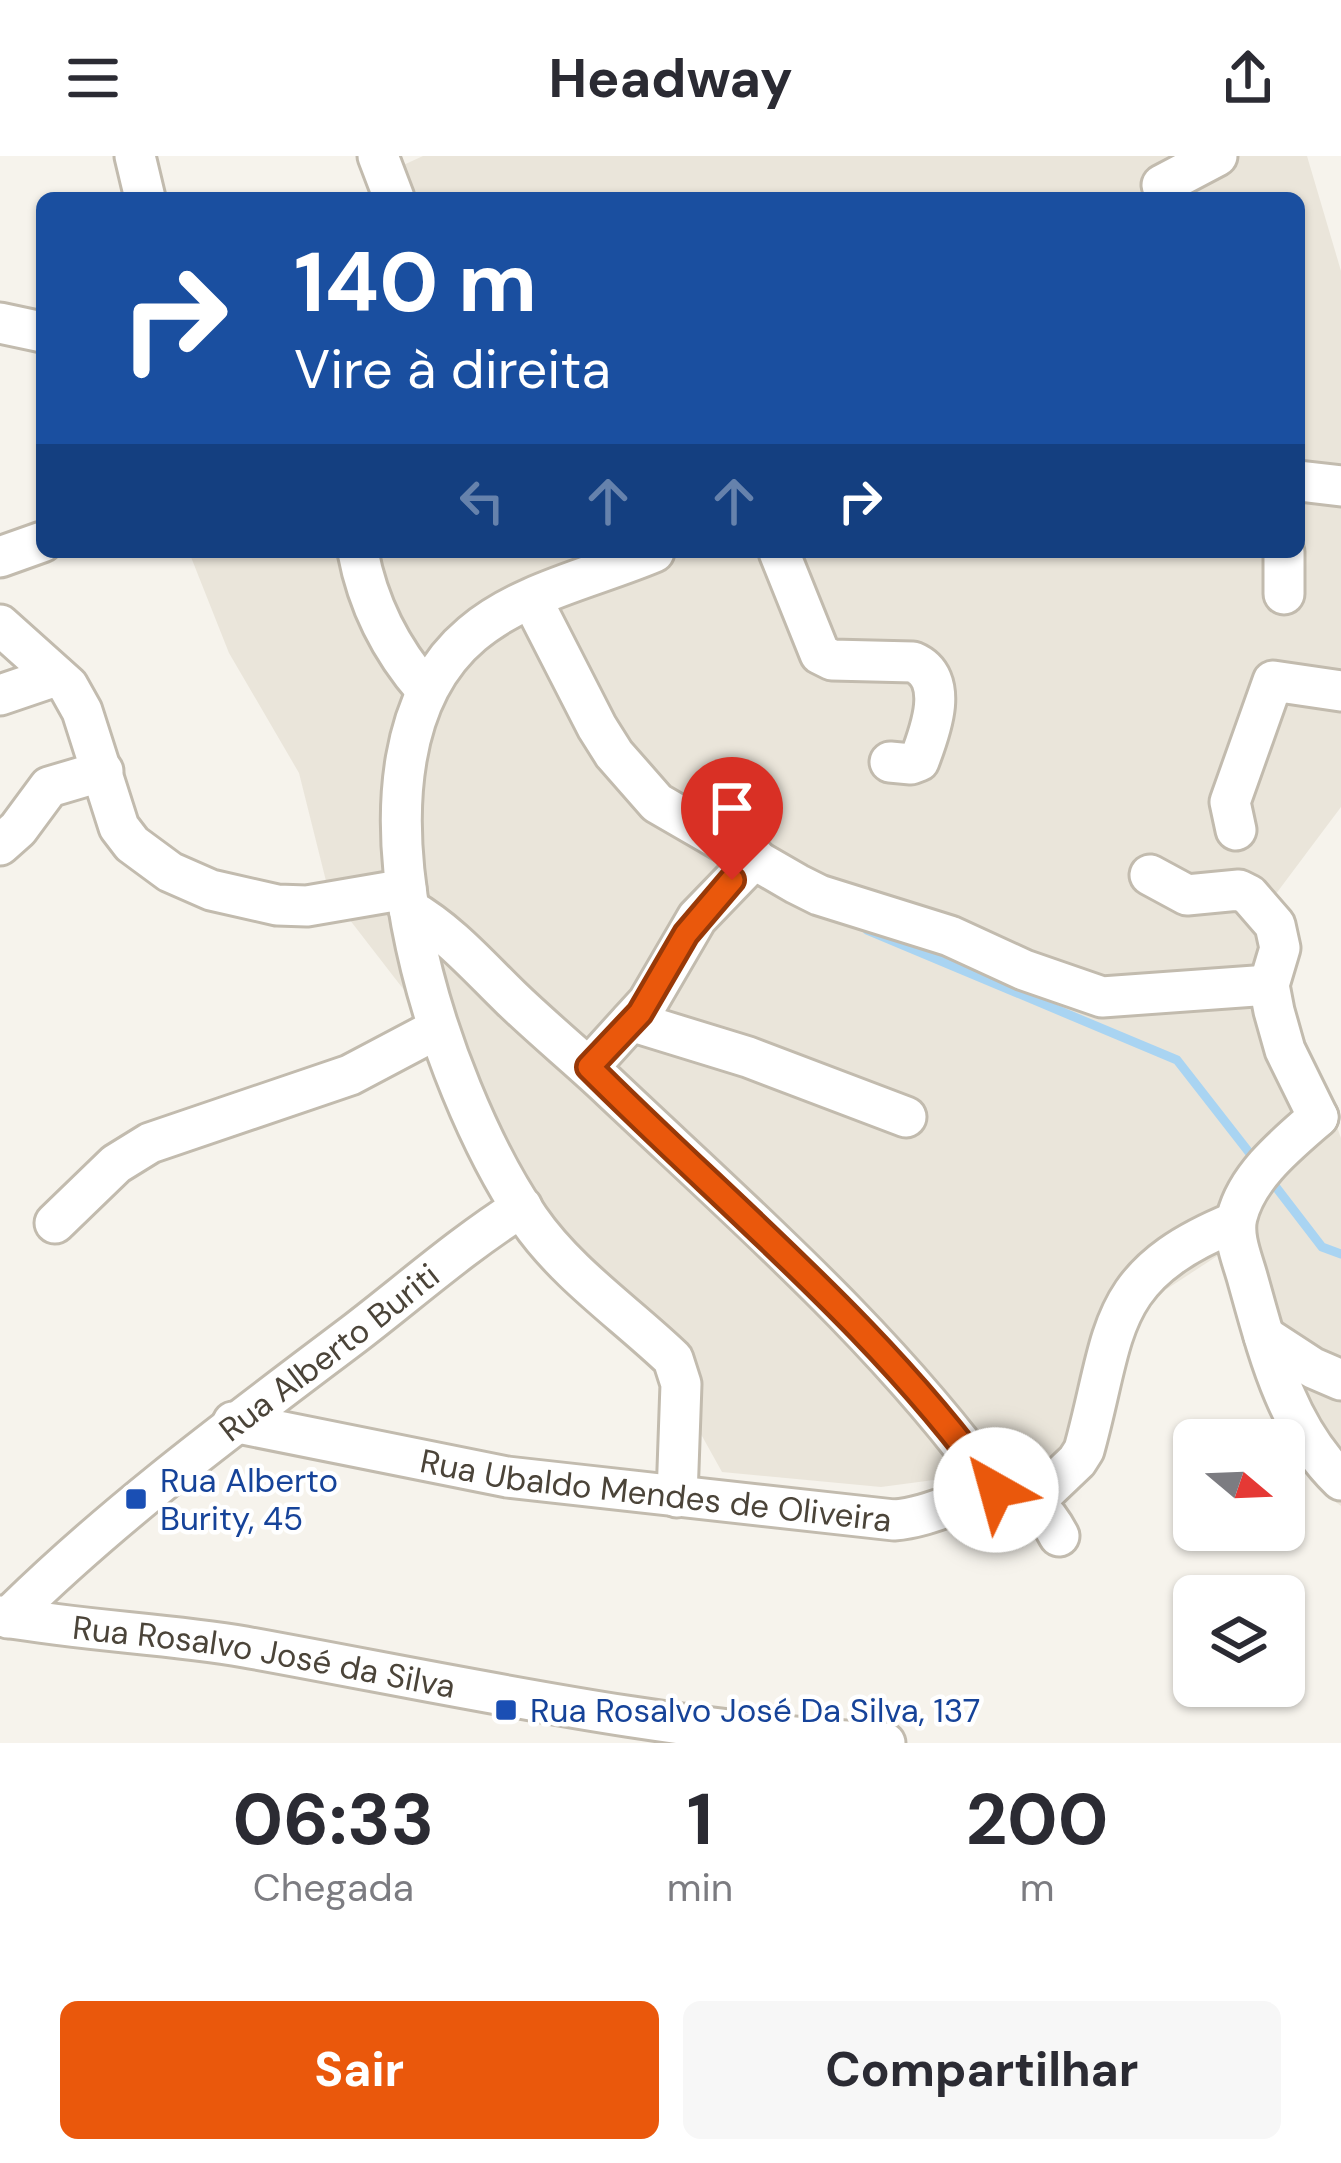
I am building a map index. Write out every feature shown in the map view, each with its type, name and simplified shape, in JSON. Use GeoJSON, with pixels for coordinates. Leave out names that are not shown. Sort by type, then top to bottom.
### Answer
{"type":"FeatureCollection","features":[{"type":"Feature","properties":{"kind":"street"},"geometry":{"type":"LineString","coordinates":[[135,156],[144,192]]}},
{"type":"Feature","properties":{"kind":"street"},"geometry":{"type":"LineString","coordinates":[[379,156],[392,192]]}},
{"type":"Feature","properties":{"kind":"street"},"geometry":{"type":"LineString","coordinates":[[1162,185],[1216,156]]}},
{"type":"Feature","properties":{"kind":"street"},"geometry":{"type":"LineString","coordinates":[[0,323],[36,331]]}},
{"type":"Feature","properties":{"kind":"street"},"geometry":{"type":"LineString","coordinates":[[1305,483],[1341,486]]}},
{"type":"Feature","properties":{"kind":"street"},"geometry":{"type":"LineString","coordinates":[[0,557],[36,544]]}},
{"type":"Feature","properties":{"kind":"street"},"geometry":{"type":"LineString","coordinates":[[359,558],[367,594],[404,664],[426,690]]}},
{"type":"Feature","properties":{"kind":"street"},"geometry":{"type":"LineString","coordinates":[[639,558],[511,608],[472,633],[446,660],[426,690],[415,719],[403,812],[408,899],[424,988],[471,1119],[522,1208],[555,1249],[673,1360],[681,1384],[677,1497]]}},
{"type":"Feature","properties":{"kind":"street"},"geometry":{"type":"LineString","coordinates":[[781,558],[820,654],[832,660],[892,661],[925,668],[933,681],[932,721],[919,761],[901,763]]}},
{"type":"Feature","properties":{"kind":"street"},"geometry":{"type":"LineString","coordinates":[[1284,558],[1284,594]]}},
{"type":"Feature","properties":{"kind":"street"},"geometry":{"type":"LineString","coordinates":[[532,600],[597,727],[632,776],[667,810],[819,895],[950,936],[1024,970],[1102,997],[1269,985]]}},
{"type":"Feature","properties":{"kind":"street"},"geometry":{"type":"LineString","coordinates":[[0,626],[68,686],[82,711],[118,827],[133,844],[170,872],[212,890],[277,905],[408,899],[848,1317],[1015,1496],[1048,1516],[1059,1536]]}},
{"type":"Feature","properties":{"kind":"street"},"geometry":{"type":"LineString","coordinates":[[0,695],[56,676]]}},
{"type":"Feature","properties":{"kind":"street"},"geometry":{"type":"LineString","coordinates":[[1236,830],[1230,802],[1273,681],[1341,691]]}},
{"type":"Feature","properties":{"kind":"street"},"geometry":{"type":"LineString","coordinates":[[0,845],[18,830],[49,788],[103,772]]}},
{"type":"Feature","properties":{"kind":"street"},"geometry":{"type":"LineString","coordinates":[[589,1067],[648,1001],[698,918],[755,858]]}},
{"type":"Feature","properties":{"kind":"street"},"geometry":{"type":"LineString","coordinates":[[1150,875],[1187,895],[1229,889],[1249,895],[1280,937],[1269,985],[1285,1050],[1329,1120],[1281,1149],[1243,1197],[1235,1222],[1264,1336],[1295,1418],[1341,1480]]}},
{"type":"Feature","properties":{"kind":"street"},"geometry":{"type":"LineString","coordinates":[[631,1022],[730,1051],[907,1118]]}},
{"type":"Feature","properties":{"kind":"street"},"geometry":{"type":"LineString","coordinates":[[55,1223],[116,1164],[150,1143],[335,1081],[437,1029]]}},
{"type":"Feature","properties":{"kind":"street","name":"Rua Alberto Buriti"},"geometry":{"type":"LineString","coordinates":[[4,1617],[233,1422],[482,1232],[522,1208]]}},
{"type":"Feature","properties":{"kind":"street"},"geometry":{"type":"LineString","coordinates":[[1015,1496],[1077,1461],[1084,1450],[1101,1370],[1133,1289],[1188,1246],[1235,1222]]}},
{"type":"Feature","properties":{"kind":"street"},"geometry":{"type":"LineString","coordinates":[[1264,1336],[1341,1380]]}},
{"type":"Feature","properties":{"kind":"street","name":"Rua Ubaldo Mendes de Oliveira"},"geometry":{"type":"LineString","coordinates":[[233,1422],[507,1478],[895,1520],[1015,1496]]}},
{"type":"Feature","properties":{"kind":"street","name":"Rua Rosalvo José da Silva"},"geometry":{"type":"LineString","coordinates":[[4,1617],[189,1637],[623,1729],[884,1743]]}},
{"type":"Feature","properties":{"kind":"shaded area"},"geometry":{"type":"Polygon","coordinates":[[[423,156],[1307,156],[1341,271],[1341,807],[1260,915],[1341,1138],[1341,1506],[1305,1451],[1305,1419],[1287,1419],[1267,1385],[1231,1247],[1130,1313],[1083,1474],[1039,1480],[964,1476],[881,1487],[722,1472],[672,1382],[536,1255],[421,1012],[329,893],[299,773],[229,653],[191,558],[1305,558],[1305,192],[381,192],[375,178],[423,156]]]}},
{"type":"Feature","properties":{"kind":"waterway"},"geometry":{"type":"LineString","coordinates":[[867,930],[1177,1060],[1255,1160]]}},
{"type":"Feature","properties":{"kind":"waterway"},"geometry":{"type":"LineString","coordinates":[[1269,1178],[1322,1247],[1341,1254]]}},
{"type":"Feature","properties":{"kind":"place","name":"Rua Alberto Burity, 45"},"geometry":{"type":"Point","coordinates":[136,1499]}},
{"type":"Feature","properties":{"kind":"place","name":"Rua Rosalvo José Da Silva, 137"},"geometry":{"type":"Point","coordinates":[506,1710]}},
{"type":"Feature","properties":{"kind":"route"},"geometry":{"type":"LineString","coordinates":[[732,880],[686,934],[640,1013],[589,1067],[848,1317],[907,1380],[996,1490]]}}]}
